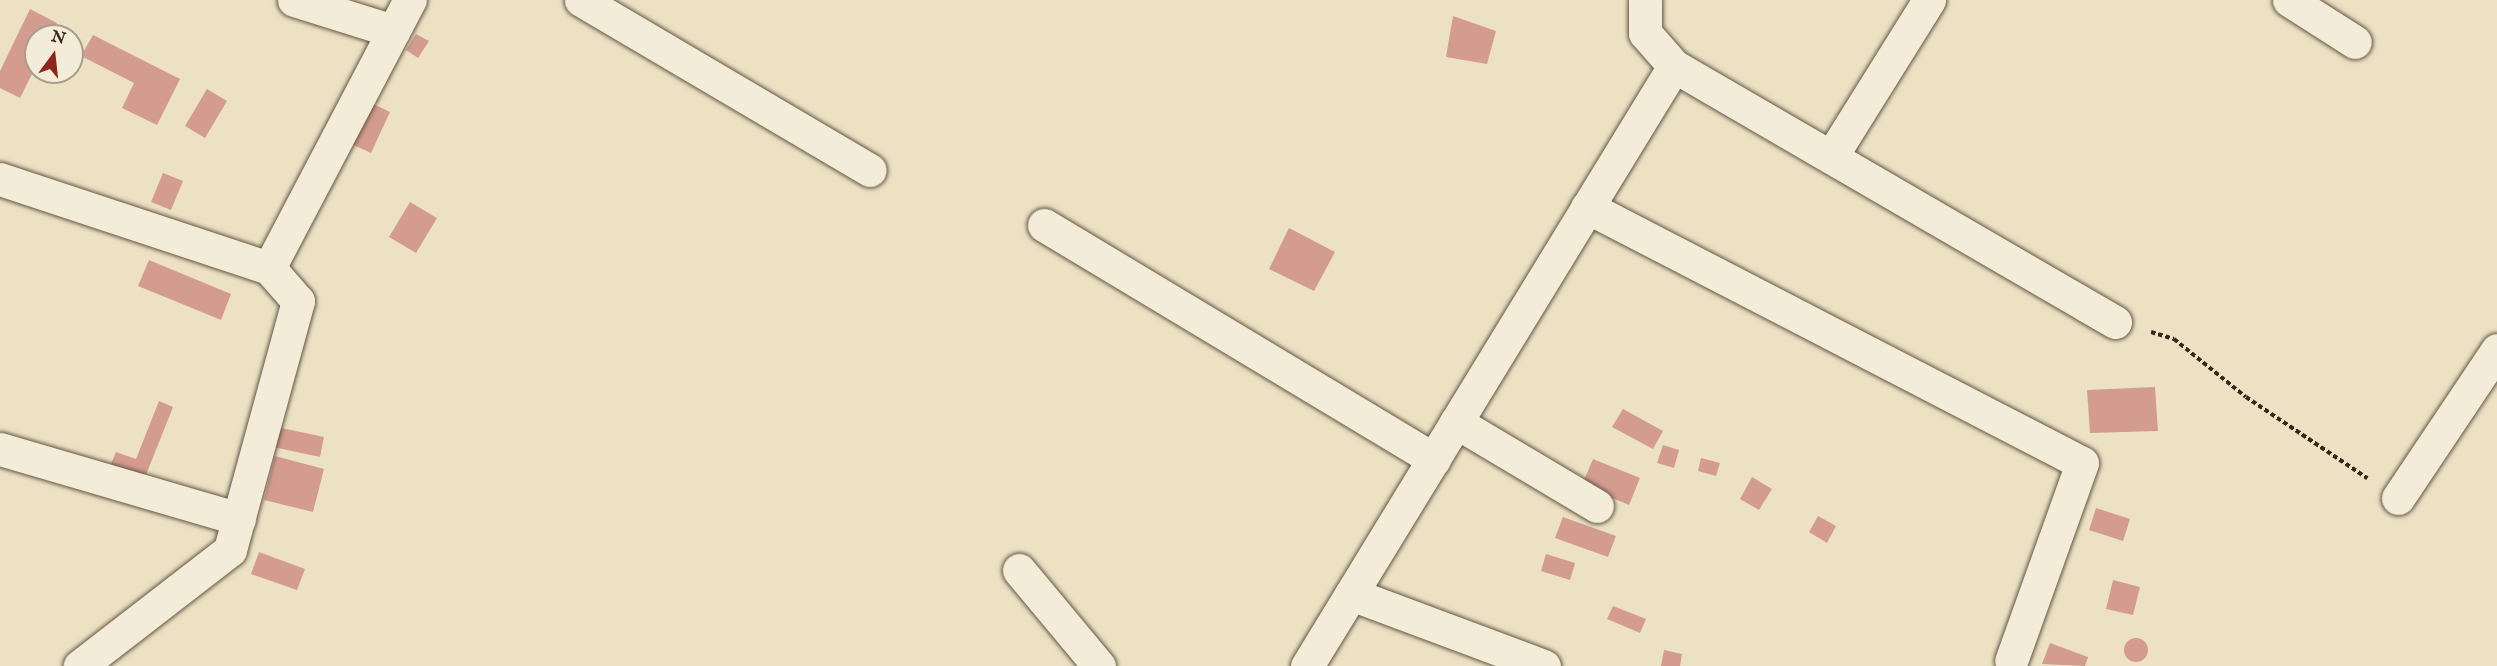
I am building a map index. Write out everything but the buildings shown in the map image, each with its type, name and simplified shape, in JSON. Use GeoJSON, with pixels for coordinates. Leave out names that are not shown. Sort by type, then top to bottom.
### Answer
{"type":"FeatureCollection","features":[{"type":"Feature","properties":{"kind":"street"},"geometry":{"type":"LineString","coordinates":[[294,0],[393,31]]}},
{"type":"Feature","properties":{"kind":"street"},"geometry":{"type":"LineString","coordinates":[[269,268],[410,0]]}},
{"type":"Feature","properties":{"kind":"street"},"geometry":{"type":"LineString","coordinates":[[581,0],[870,170]]}},
{"type":"Feature","properties":{"kind":"street"},"geometry":{"type":"LineString","coordinates":[[1645,0],[1645,33],[1674,66],[2115,322]]}},
{"type":"Feature","properties":{"kind":"street"},"geometry":{"type":"LineString","coordinates":[[1831,157],[1929,0]]}},
{"type":"Feature","properties":{"kind":"street"},"geometry":{"type":"LineString","coordinates":[[2289,0],[2355,42]]}},
{"type":"Feature","properties":{"kind":"street"},"geometry":{"type":"LineString","coordinates":[[1307,666],[1674,66]]}},
{"type":"Feature","properties":{"kind":"street"},"geometry":{"type":"LineString","coordinates":[[0,179],[269,268],[298,301],[230,550],[80,666]]}},
{"type":"Feature","properties":{"kind":"street"},"geometry":{"type":"LineString","coordinates":[[1587,207],[2082,463],[2011,661]]}},
{"type":"Feature","properties":{"kind":"street"},"geometry":{"type":"LineString","coordinates":[[1044,225],[1434,459]]}},
{"type":"Feature","properties":{"kind":"street"},"geometry":{"type":"LineString","coordinates":[[2398,498],[2497,350]]}},
{"type":"Feature","properties":{"kind":"street"},"geometry":{"type":"LineString","coordinates":[[1456,423],[1597,506]]}},
{"type":"Feature","properties":{"kind":"street"},"geometry":{"type":"LineString","coordinates":[[0,449],[238,519]]}},
{"type":"Feature","properties":{"kind":"street"},"geometry":{"type":"LineString","coordinates":[[1019,570],[1088,661]]}},
{"type":"Feature","properties":{"kind":"street"},"geometry":{"type":"LineString","coordinates":[[1351,594],[1544,666]]}},
{"type":"Feature","properties":{"kind":"path"},"geometry":{"type":"LineString","coordinates":[[2115,322],[2174,339],[2246,397],[2398,498]]}}]}
